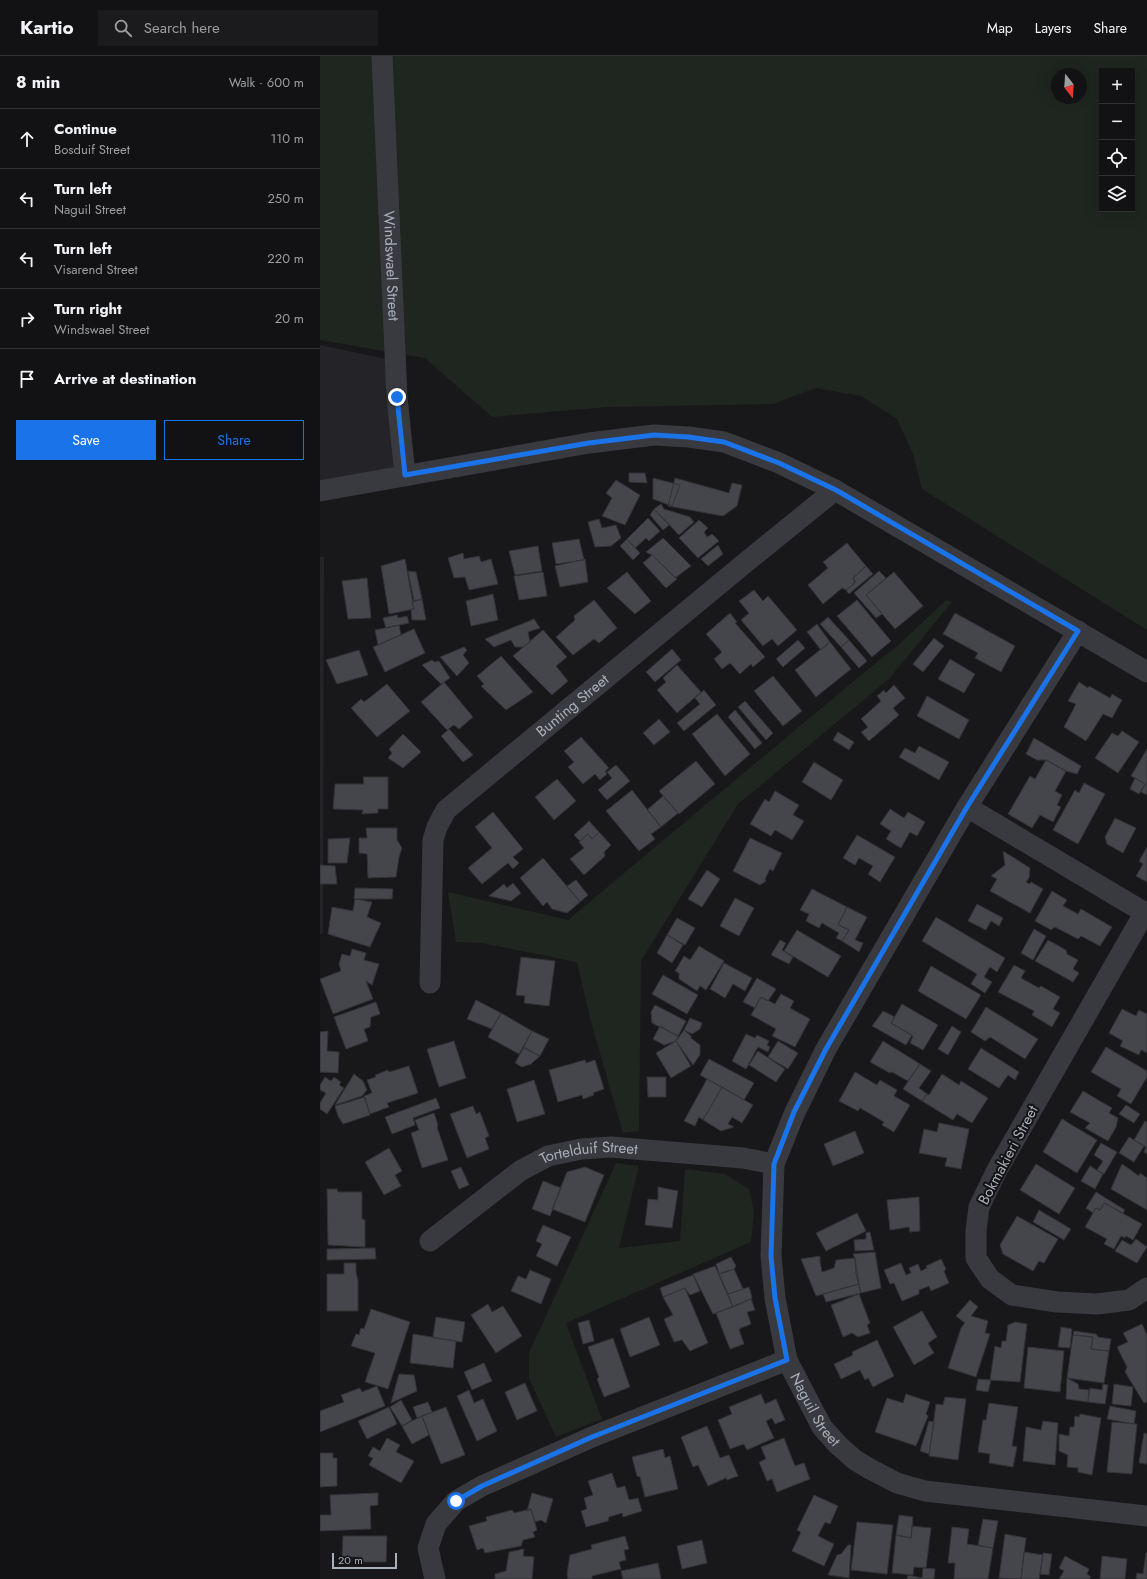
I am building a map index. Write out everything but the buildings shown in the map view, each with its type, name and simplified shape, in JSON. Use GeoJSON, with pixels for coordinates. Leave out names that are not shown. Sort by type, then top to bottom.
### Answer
{"type":"FeatureCollection","features":[{"type":"Feature","properties":{"kind":"street","name":"Windswael Street"},"geometry":{"type":"LineString","coordinates":[[382,56],[397,397],[405,475]]}},
{"type":"Feature","properties":{"kind":"street"},"geometry":{"type":"LineString","coordinates":[[320,492],[405,475],[589,443],[654,435],[688,437],[724,442],[779,463],[836,490],[1147,672]]}},
{"type":"Feature","properties":{"kind":"street","name":"Bunting Street"},"geometry":{"type":"LineString","coordinates":[[430,983],[433,840],[437,827],[446,810],[739,568],[836,490]]}},
{"type":"Feature","properties":{"kind":"street","name":"Naguil Street"},"geometry":{"type":"LineString","coordinates":[[1078,631],[967,807],[826,1049],[794,1112],[774,1164],[771,1256],[775,1298],[787,1360],[822,1427],[838,1445],[870,1470],[897,1482],[925,1490],[1147,1516]]}},
{"type":"Feature","properties":{"kind":"street","name":"Bokmakieri Street"},"geometry":{"type":"LineString","coordinates":[[967,807],[1146,913],[998,1170],[979,1207],[976,1231],[976,1258],[990,1279],[1012,1295],[1057,1302],[1097,1304],[1129,1300],[1147,1288]]}},
{"type":"Feature","properties":{"kind":"street","name":"Tortelduif Street"},"geometry":{"type":"LineString","coordinates":[[430,1241],[520,1171],[548,1156],[581,1149],[611,1148],[735,1157],[774,1164]]}},
{"type":"Feature","properties":{"kind":"street"},"geometry":{"type":"LineString","coordinates":[[435,1579],[428,1548],[436,1524],[456,1501],[482,1486],[586,1440],[787,1360]]}},
{"type":"Feature","properties":{"kind":"shaded area"},"geometry":{"type":"Polygon","coordinates":[[[320,56],[1147,56],[1147,630],[922,489],[913,454],[897,419],[861,396],[816,388],[773,404],[608,407],[492,417],[425,358],[320,340],[320,56]]]}},
{"type":"Feature","properties":{"kind":"shaded area"},"geometry":{"type":"Polygon","coordinates":[[[320,345],[396,361],[405,475],[320,491],[320,345]]]}},
{"type":"Feature","properties":{"kind":"shaded area"},"geometry":{"type":"Polygon","coordinates":[[[320,557],[324,557],[323,933],[320,935],[320,557]]]}},
{"type":"Feature","properties":{"kind":"shaded area"},"geometry":{"type":"Polygon","coordinates":[[[946,600],[952,602],[889,679],[738,804],[641,961],[639,1131],[623,1133],[590,1018],[577,962],[482,943],[456,942],[448,892],[568,920],[895,648],[946,600]]]}},
{"type":"Feature","properties":{"kind":"shaded area"},"geometry":{"type":"Polygon","coordinates":[[[616,1163],[639,1166],[619,1248],[680,1241],[685,1169],[725,1174],[749,1189],[754,1212],[751,1242],[566,1323],[602,1419],[556,1437],[529,1378],[529,1353],[616,1163]]]}},
{"type":"Feature","properties":{"kind":"route"},"geometry":{"type":"LineString","coordinates":[[397,397],[405,475],[589,443],[654,435],[688,437],[724,442],[779,463],[836,490],[1078,631],[967,807],[826,1049],[794,1112],[774,1164],[772,1203],[771,1256],[775,1298],[787,1360],[592,1437],[482,1486],[456,1501]]}}]}
